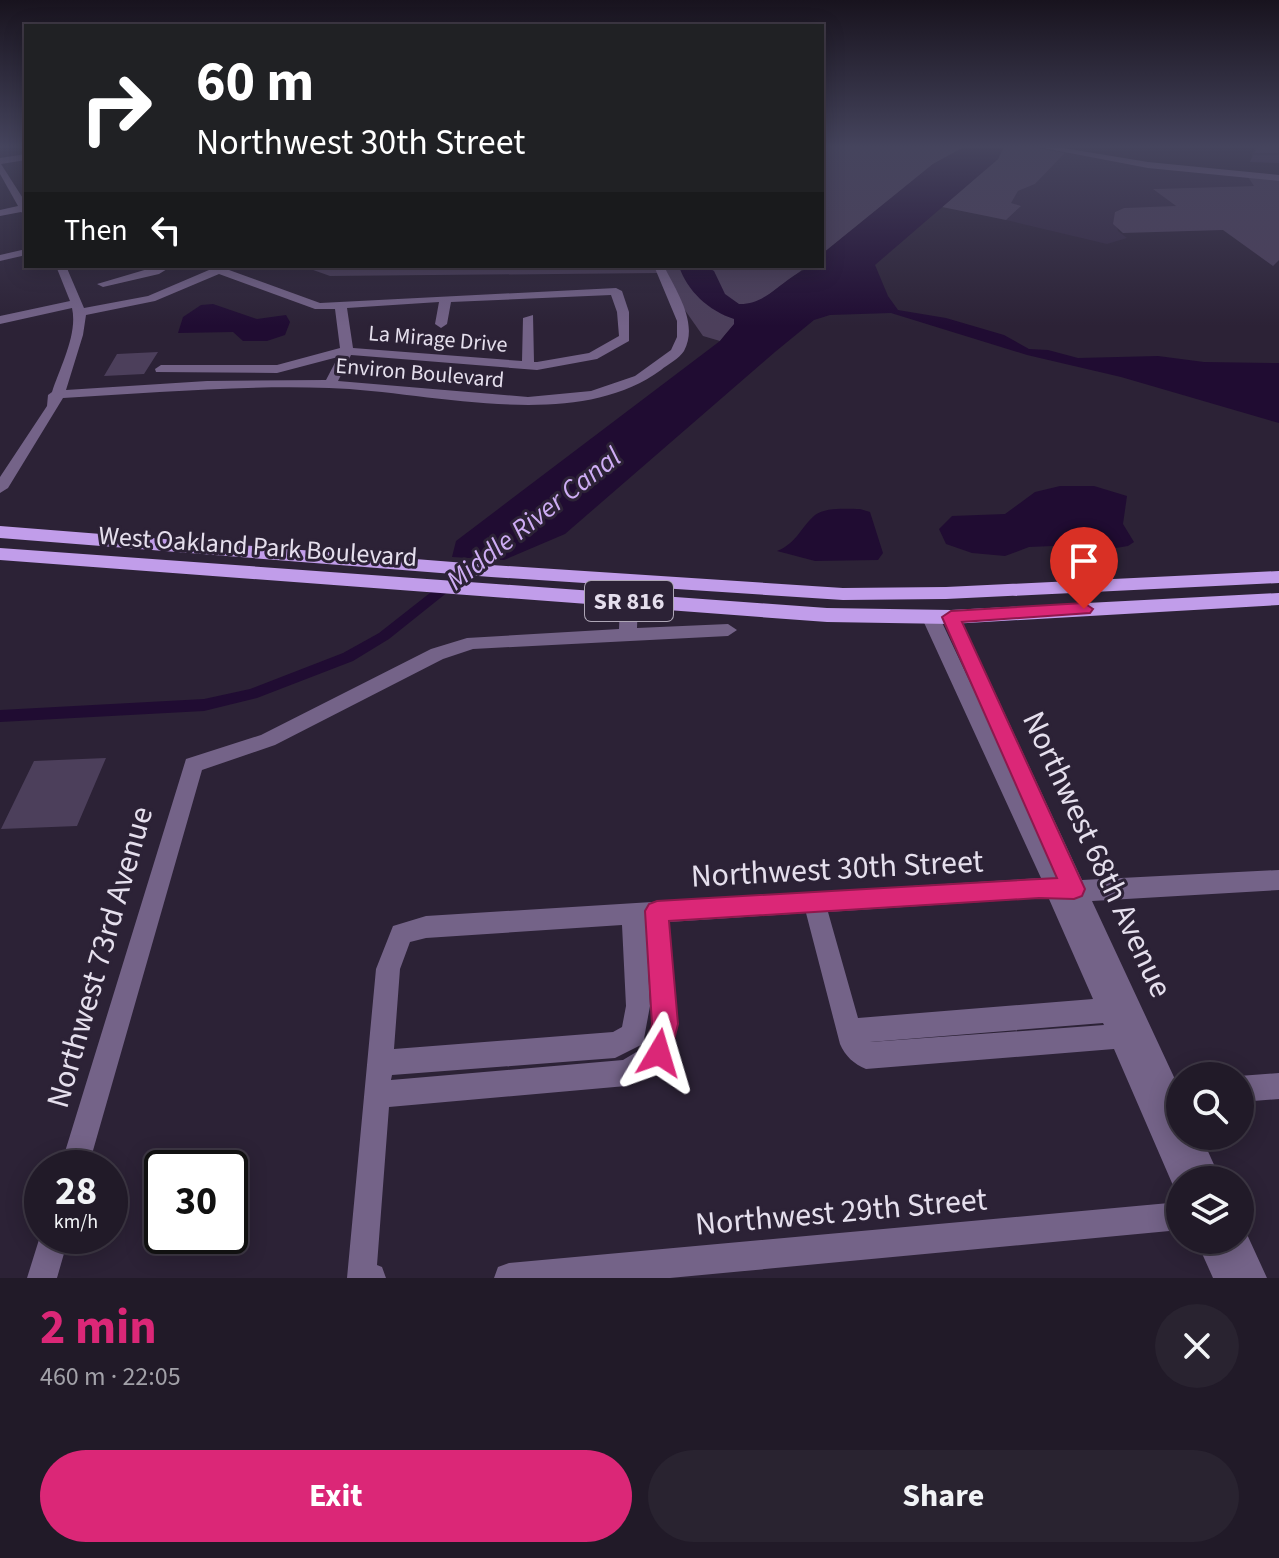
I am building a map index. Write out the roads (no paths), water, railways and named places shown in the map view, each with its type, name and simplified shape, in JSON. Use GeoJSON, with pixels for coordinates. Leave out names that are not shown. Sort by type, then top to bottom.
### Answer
{"type":"FeatureCollection","features":[{"type":"Feature","properties":{"kind":"main road","name":"West Oakland Park Boulevard"},"geometry":{"type":"LineString","coordinates":[[0,532],[423,566],[804,592],[887,594],[1279,577]]}},
{"type":"Feature","properties":{"kind":"main road"},"geometry":{"type":"LineString","coordinates":[[207,569],[248,560],[260,551]]}},
{"type":"Feature","properties":{"kind":"main road","name":"West Oakland Park Boulevard"},"geometry":{"type":"LineString","coordinates":[[0,554],[402,582],[793,614],[951,617],[1274,597]]}},
{"type":"Feature","properties":{"kind":"street"},"geometry":{"type":"LineString","coordinates":[[0,213],[24,210]]}},
{"type":"Feature","properties":{"kind":"street"},"geometry":{"type":"LineString","coordinates":[[0,258],[24,252]]}},
{"type":"Feature","properties":{"kind":"street"},"geometry":{"type":"LineString","coordinates":[[0,488],[54,406],[55,395],[77,335],[79,308],[62,268]]}},
{"type":"Feature","properties":{"kind":"street"},"geometry":{"type":"LineString","coordinates":[[103,284],[163,268]]}},
{"type":"Feature","properties":{"kind":"street"},"geometry":{"type":"LineString","coordinates":[[0,320],[151,299],[213,268],[319,307],[341,306]]}},
{"type":"Feature","properties":{"kind":"street","name":"Environ Boulevard"},"geometry":{"type":"LineString","coordinates":[[55,395],[207,385],[330,384],[528,401],[560,400],[620,387],[655,370],[677,352],[683,337],[683,321],[660,268]]}},
{"type":"Feature","properties":{"kind":"street","name":"La Mirage Drive"},"geometry":{"type":"LineString","coordinates":[[161,369],[277,369],[345,351],[532,366],[593,356],[625,338],[623,312],[616,291],[341,306],[341,321],[348,345],[345,351],[345,359],[330,384]]}},
{"type":"Feature","properties":{"kind":"street","name":"La Mirage Drive"},"geometry":{"type":"LineString","coordinates":[[441,324],[446,298]]}},
{"type":"Feature","properties":{"kind":"street","name":"La Mirage Drive"},"geometry":{"type":"LineString","coordinates":[[529,318],[534,383]]}},
{"type":"Feature","properties":{"kind":"street","name":"La Mirage Drive"},"geometry":{"type":"LineString","coordinates":[[314,384],[329,360],[345,351]]}},
{"type":"Feature","properties":{"kind":"street"},"geometry":{"type":"LineString","coordinates":[[0,468],[40,408],[55,395]]}},
{"type":"Feature","properties":{"kind":"street"},"geometry":{"type":"LineString","coordinates":[[629,601],[628,634],[728,630]]}},
{"type":"Feature","properties":{"kind":"street","name":"Northwest 68th Avenue"},"geometry":{"type":"LineString","coordinates":[[930,616],[1166,1095]]}},
{"type":"Feature","properties":{"kind":"street","name":"Northwest 68th Avenue"},"geometry":{"type":"LineString","coordinates":[[951,617],[1064,888],[1109,1010],[1121,1036],[1166,1095]]}},
{"type":"Feature","properties":{"kind":"street","name":"Northwest 73rd Avenue"},"geometry":{"type":"LineString","coordinates":[[79,1150],[193,765],[268,740],[451,649],[473,643],[628,634]]}},
{"type":"Feature","properties":{"kind":"street","name":"Northwest 30th Street"},"geometry":{"type":"LineString","coordinates":[[380,1063],[388,969],[401,934],[426,927],[814,901],[1064,888],[1100,891],[1279,880]]}},
{"type":"Feature","properties":{"kind":"street"},"geometry":{"type":"LineString","coordinates":[[814,901],[853,1044],[866,1056],[1121,1036]]}},
{"type":"Feature","properties":{"kind":"street"},"geometry":{"type":"LineString","coordinates":[[366,1276],[380,1063],[615,1045],[634,1035],[645,912]]}},
{"type":"Feature","properties":{"kind":"street"},"geometry":{"type":"LineString","coordinates":[[377,1095],[626,1073],[659,1053],[665,1024],[645,912]]}},
{"type":"Feature","properties":{"kind":"street"},"geometry":{"type":"LineString","coordinates":[[849,1031],[1109,1010]]}},
{"type":"Feature","properties":{"kind":"street"},"geometry":{"type":"LineString","coordinates":[[1254,1088],[1279,1086]]}},
{"type":"Feature","properties":{"kind":"street","name":"Northwest 29th Street"},"geometry":{"type":"LineString","coordinates":[[509,1278],[1166,1217]]}},
{"type":"Feature","properties":{"kind":"street"},"geometry":{"type":"LineString","coordinates":[[42,1278],[49,1254]]}},
{"type":"Feature","properties":{"kind":"street"},"geometry":{"type":"LineString","coordinates":[[1217,1254],[1228,1278]]}},
{"type":"Feature","properties":{"kind":"street"},"geometry":{"type":"LineString","coordinates":[[1241,1254],[1252,1278]]}},
{"type":"Feature","properties":{"kind":"water"},"geometry":{"type":"Polygon","coordinates":[[[880,207],[943,207],[875,265],[888,296],[898,310],[946,318],[1004,335],[1029,349],[1048,350],[1078,358],[1158,356],[1204,362],[1279,363],[1279,423],[1121,377],[1027,355],[891,313],[830,315],[814,320],[775,352],[565,534],[504,560],[452,557],[456,541],[720,341],[734,324],[734,319],[700,299],[687,284],[680,268],[709,268],[714,271],[725,294],[739,304],[751,303],[800,272],[824,268],[824,252],[880,207]]]}},
{"type":"Feature","properties":{"kind":"water"},"geometry":{"type":"Polygon","coordinates":[[[213,304],[257,319],[286,315],[290,322],[285,335],[267,341],[243,341],[233,332],[178,333],[183,317],[201,305],[213,304]]]}},
{"type":"Feature","properties":{"kind":"water"},"geometry":{"type":"Polygon","coordinates":[[[1060,486],[1094,486],[1127,496],[1123,524],[1134,542],[1104,550],[1077,545],[1029,547],[1005,556],[972,553],[946,544],[939,529],[952,516],[1005,514],[1035,492],[1060,486]]]}},
{"type":"Feature","properties":{"kind":"water"},"geometry":{"type":"Polygon","coordinates":[[[860,509],[870,512],[883,553],[878,560],[815,561],[777,551],[789,544],[820,512],[860,509]]]}},
{"type":"Feature","properties":{"kind":"waterway","name":"Middle River Canal"},"geometry":{"type":"LineString","coordinates":[[0,716],[204,705],[252,694],[348,657],[384,636],[495,548]]}}]}
